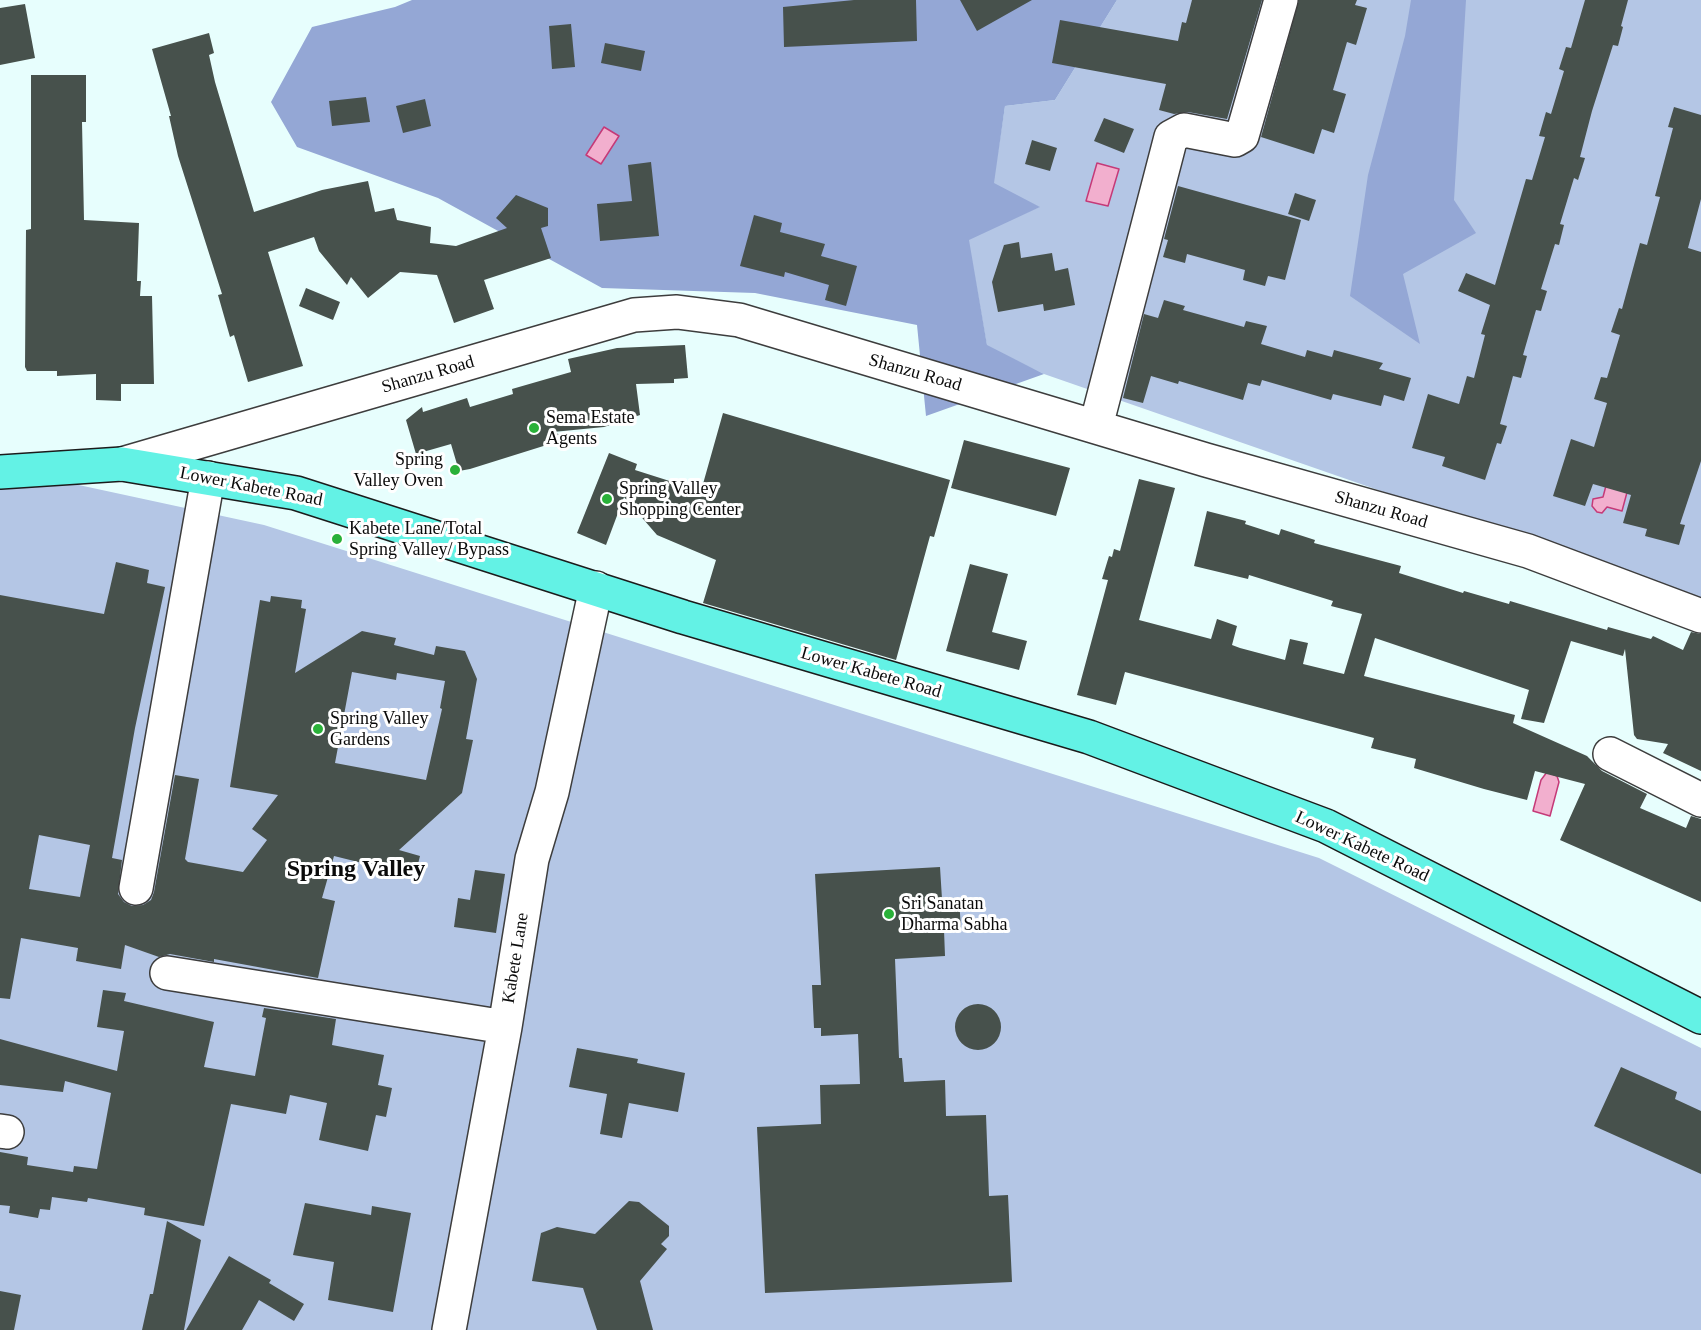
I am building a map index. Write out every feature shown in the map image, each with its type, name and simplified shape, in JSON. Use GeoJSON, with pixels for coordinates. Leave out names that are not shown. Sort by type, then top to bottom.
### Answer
{"type":"FeatureCollection","features":[{"type":"Feature","properties":{"kind":"main road","name":"Lower Kabete Road"},"geometry":{"type":"LineString","coordinates":[[0,472],[122,464],[325,501],[683,617],[1089,737],[1326,826],[1701,1017]]}},
{"type":"Feature","properties":{"kind":"street"},"geometry":{"type":"LineString","coordinates":[[1096,426],[1171,137],[1184,130],[1235,140],[1242,136],[1281,0]]}},
{"type":"Feature","properties":{"kind":"street","name":"Shanzu Road"},"geometry":{"type":"LineString","coordinates":[[122,464],[634,315],[677,312],[739,320],[1206,460],[1528,551],[1701,616]]}},
{"type":"Feature","properties":{"kind":"street"},"geometry":{"type":"LineString","coordinates":[[136,888],[196,558],[208,478]]}},
{"type":"Feature","properties":{"kind":"street","name":"Kabete Lane"},"geometry":{"type":"LineString","coordinates":[[449,1330],[505,1027],[532,859],[552,792],[596,588]]}},
{"type":"Feature","properties":{"kind":"street"},"geometry":{"type":"LineString","coordinates":[[1610,754],[1701,800]]}},
{"type":"Feature","properties":{"kind":"street"},"geometry":{"type":"LineString","coordinates":[[167,973],[505,1027]]}},
{"type":"Feature","properties":{"kind":"shaded area"},"geometry":{"type":"Polygon","coordinates":[[[412,0],[1117,0],[1055,100],[1005,106],[994,183],[1040,207],[969,240],[987,345],[1044,374],[926,416],[917,325],[755,293],[602,288],[438,198],[297,147],[271,102],[312,27],[395,7],[412,0]]]}},
{"type":"Feature","properties":{"kind":"shaded area"},"geometry":{"type":"Polygon","coordinates":[[[1117,0],[1701,0],[1701,607],[1499,532],[1044,374],[987,346],[968,239],[1039,207],[993,184],[1005,106],[1055,100],[1117,0]]]}},
{"type":"Feature","properties":{"kind":"shaded area"},"geometry":{"type":"Polygon","coordinates":[[[1411,0],[1466,0],[1454,200],[1476,233],[1403,274],[1420,344],[1350,296],[1368,175],[1405,36],[1411,0]]]}},
{"type":"Feature","properties":{"kind":"shaded area"},"geometry":{"type":"Polygon","coordinates":[[[604,127],[619,136],[601,164],[586,155],[604,127]]]}},
{"type":"Feature","properties":{"kind":"shaded area"},"geometry":{"type":"Polygon","coordinates":[[[1097,163],[1119,169],[1108,206],[1086,201],[1097,163]]]}},
{"type":"Feature","properties":{"kind":"shaded area"},"geometry":{"type":"Polygon","coordinates":[[[1612,463],[1633,470],[1622,511],[1607,507],[1602,513],[1597,512],[1592,506],[1593,499],[1603,497],[1612,463]]]}},
{"type":"Feature","properties":{"kind":"shaded area"},"geometry":{"type":"Polygon","coordinates":[[[0,468],[264,525],[1319,858],[1701,1048],[1701,1330],[0,1330],[0,468]]]}},
{"type":"Feature","properties":{"kind":"shaded area"},"geometry":{"type":"Polygon","coordinates":[[[1547,772],[1557,776],[1559,782],[1550,816],[1533,811],[1541,780],[1547,772]]]}},
{"type":"Feature","properties":{"kind":"building"},"geometry":{"type":"Polygon","coordinates":[[[854,0],[916,0],[917,41],[784,47],[783,7],[854,0]]]}},
{"type":"Feature","properties":{"kind":"building"},"geometry":{"type":"Polygon","coordinates":[[[960,0],[1032,0],[977,31],[960,0]]]}},
{"type":"Feature","properties":{"kind":"building"},"geometry":{"type":"Polygon","coordinates":[[[1192,0],[1262,0],[1227,119],[1188,112],[1174,114],[1159,110],[1166,84],[1052,63],[1060,20],[1178,41],[1182,22],[1186,23],[1192,0]]]}},
{"type":"Feature","properties":{"kind":"building"},"geometry":{"type":"Polygon","coordinates":[[[1299,0],[1357,0],[1355,5],[1367,8],[1356,45],[1347,42],[1333,90],[1346,94],[1334,133],[1322,129],[1314,154],[1261,137],[1299,0]]]}},
{"type":"Feature","properties":{"kind":"building"},"geometry":{"type":"Polygon","coordinates":[[[1585,0],[1628,0],[1618,46],[1613,45],[1592,111],[1580,157],[1585,158],[1578,180],[1574,178],[1560,224],[1564,225],[1559,245],[1555,244],[1541,289],[1547,291],[1541,311],[1536,310],[1523,355],[1527,356],[1521,378],[1513,376],[1500,424],[1507,426],[1501,444],[1497,443],[1485,480],[1442,466],[1445,457],[1412,448],[1428,394],[1459,404],[1467,376],[1474,378],[1485,335],[1481,334],[1490,305],[1458,291],[1466,273],[1495,285],[1526,179],[1532,180],[1545,137],[1539,136],[1546,112],[1551,114],[1564,71],[1559,69],[1566,47],[1571,48],[1585,0]]]}},
{"type":"Feature","properties":{"kind":"building"},"geometry":{"type":"Polygon","coordinates":[[[25,4],[35,58],[0,65],[0,8],[25,4]]]}},
{"type":"Feature","properties":{"kind":"building"},"geometry":{"type":"Polygon","coordinates":[[[571,24],[575,67],[552,69],[549,26],[571,24]]]}},
{"type":"Feature","properties":{"kind":"building"},"geometry":{"type":"Polygon","coordinates":[[[209,33],[214,53],[209,55],[215,82],[254,212],[322,190],[368,181],[375,212],[394,208],[397,220],[431,227],[430,243],[456,246],[507,228],[496,218],[516,195],[548,208],[548,226],[541,228],[551,258],[484,280],[494,309],[454,323],[437,275],[400,272],[368,298],[351,277],[347,285],[319,251],[314,237],[268,252],[303,366],[248,382],[234,335],[230,337],[218,295],[222,294],[178,156],[169,116],[171,116],[152,49],[209,33]]]}},
{"type":"Feature","properties":{"kind":"building"},"geometry":{"type":"Polygon","coordinates":[[[605,43],[645,51],[641,71],[601,63],[605,43]]]}},
{"type":"Feature","properties":{"kind":"building"},"geometry":{"type":"Polygon","coordinates":[[[31,75],[86,75],[86,122],[82,122],[84,220],[139,223],[137,281],[141,281],[140,296],[152,296],[154,384],[121,384],[121,401],[96,400],[96,374],[57,376],[57,371],[27,371],[25,367],[26,230],[31,229],[31,75]]]}},
{"type":"Feature","properties":{"kind":"building"},"geometry":{"type":"Polygon","coordinates":[[[366,97],[370,122],[332,126],[329,101],[366,97]]]}},
{"type":"Feature","properties":{"kind":"building"},"geometry":{"type":"Polygon","coordinates":[[[425,99],[431,126],[403,133],[396,106],[425,99]]]}},
{"type":"Feature","properties":{"kind":"building"},"geometry":{"type":"Polygon","coordinates":[[[1674,107],[1701,115],[1701,199],[1688,248],[1701,252],[1701,461],[1680,524],[1685,525],[1679,545],[1645,536],[1647,529],[1623,523],[1631,495],[1593,484],[1585,506],[1553,496],[1571,439],[1594,447],[1607,403],[1594,399],[1601,377],[1607,378],[1620,335],[1611,332],[1619,308],[1622,309],[1640,243],[1647,245],[1660,197],[1655,196],[1673,128],[1668,127],[1674,107]]]}},
{"type":"Feature","properties":{"kind":"building"},"geometry":{"type":"Polygon","coordinates":[[[1104,118],[1134,129],[1124,153],[1094,141],[1104,118]]]}},
{"type":"Feature","properties":{"kind":"building"},"geometry":{"type":"Polygon","coordinates":[[[1032,140],[1057,148],[1050,171],[1025,164],[1032,140]]]}},
{"type":"Feature","properties":{"kind":"building"},"geometry":{"type":"Polygon","coordinates":[[[651,162],[659,236],[600,241],[597,204],[632,201],[628,165],[651,162]]]}},
{"type":"Feature","properties":{"kind":"building"},"geometry":{"type":"Polygon","coordinates":[[[1178,186],[1301,220],[1285,280],[1268,276],[1265,286],[1243,280],[1245,270],[1187,254],[1185,263],[1163,257],[1168,240],[1164,239],[1178,186]]]}},
{"type":"Feature","properties":{"kind":"building"},"geometry":{"type":"Polygon","coordinates":[[[1295,193],[1316,200],[1309,221],[1288,214],[1295,193]]]}},
{"type":"Feature","properties":{"kind":"building"},"geometry":{"type":"Polygon","coordinates":[[[754,215],[782,223],[780,232],[825,244],[821,256],[857,266],[846,306],[825,300],[829,285],[785,272],[784,277],[740,266],[754,215]]]}},
{"type":"Feature","properties":{"kind":"building"},"geometry":{"type":"Polygon","coordinates":[[[1019,242],[1021,258],[1052,253],[1055,271],[1068,268],[1075,305],[1044,311],[1043,304],[998,312],[992,282],[1004,245],[1019,242]]]}},
{"type":"Feature","properties":{"kind":"building"},"geometry":{"type":"Polygon","coordinates":[[[306,288],[340,302],[333,320],[299,306],[306,288]]]}},
{"type":"Feature","properties":{"kind":"building"},"geometry":{"type":"Polygon","coordinates":[[[1164,300],[1185,306],[1183,310],[1244,327],[1246,321],[1267,326],[1261,344],[1305,357],[1307,350],[1332,357],[1334,350],[1383,363],[1379,369],[1411,378],[1404,401],[1384,395],[1381,406],[1333,394],[1331,400],[1262,380],[1260,386],[1248,383],[1243,400],[1179,381],[1178,384],[1151,376],[1143,403],[1123,398],[1144,314],[1158,318],[1164,300]]]}},
{"type":"Feature","properties":{"kind":"building"},"geometry":{"type":"Polygon","coordinates":[[[685,345],[688,378],[674,379],[674,383],[636,384],[640,415],[604,427],[553,432],[569,438],[459,471],[451,444],[416,454],[406,420],[422,407],[423,412],[467,398],[470,407],[513,394],[512,389],[571,372],[568,359],[617,348],[685,345]]]}},
{"type":"Feature","properties":{"kind":"building"},"geometry":{"type":"Polygon","coordinates":[[[723,413],[950,480],[934,537],[930,536],[896,660],[703,603],[716,560],[657,535],[624,497],[606,545],[577,533],[609,453],[637,464],[635,470],[701,491],[723,413]]]}},
{"type":"Feature","properties":{"kind":"building"},"geometry":{"type":"Polygon","coordinates":[[[964,440],[1070,468],[1056,516],[951,488],[964,440]]]}},
{"type":"Feature","properties":{"kind":"building"},"geometry":{"type":"Polygon","coordinates":[[[1139,479],[1175,488],[1139,620],[1211,639],[1217,619],[1237,626],[1232,645],[1240,648],[1285,660],[1290,639],[1308,643],[1303,664],[1344,674],[1362,614],[1331,606],[1333,601],[1249,575],[1248,579],[1194,566],[1207,511],[1246,521],[1245,524],[1279,535],[1281,529],[1315,540],[1314,543],[1401,566],[1399,573],[1463,593],[1464,591],[1509,604],[1510,601],[1607,630],[1608,627],[1651,639],[1653,636],[1683,650],[1691,632],[1701,634],[1701,771],[1663,753],[1668,744],[1637,739],[1634,735],[1625,649],[1623,656],[1571,641],[1544,723],[1521,719],[1529,690],[1375,638],[1364,676],[1515,715],[1513,723],[1587,756],[1602,771],[1647,794],[1640,808],[1686,828],[1691,816],[1701,819],[1701,902],[1560,840],[1585,784],[1535,771],[1527,800],[1414,768],[1416,759],[1371,748],[1374,738],[1125,672],[1116,705],[1077,695],[1108,580],[1102,579],[1109,556],[1112,557],[1114,549],[1120,551],[1139,479]]]}},
{"type":"Feature","properties":{"kind":"building"},"geometry":{"type":"Polygon","coordinates":[[[116,562],[149,570],[147,583],[165,587],[135,728],[112,858],[122,860],[118,894],[124,902],[132,906],[143,905],[151,900],[154,892],[175,775],[199,779],[185,859],[188,862],[243,872],[267,840],[252,829],[278,795],[230,787],[260,600],[270,602],[271,596],[302,600],[301,608],[306,609],[295,673],[362,631],[396,638],[394,645],[434,655],[436,646],[465,651],[477,679],[466,739],[473,740],[462,793],[399,850],[420,856],[415,876],[334,856],[322,898],[335,901],[318,978],[214,959],[214,962],[170,954],[159,957],[125,945],[121,969],[76,961],[78,948],[21,938],[10,999],[0,998],[0,595],[104,614],[116,562]],[[352,672],[335,763],[426,780],[442,709],[440,708],[445,681],[397,673],[396,680],[352,672]],[[39,835],[29,889],[80,897],[90,845],[39,835]]]}},
{"type":"Feature","properties":{"kind":"building"},"geometry":{"type":"Polygon","coordinates":[[[970,564],[1008,574],[992,632],[1027,641],[1019,670],[946,651],[970,564]]]}},
{"type":"Feature","properties":{"kind":"building"},"geometry":{"type":"Polygon","coordinates":[[[940,867],[942,899],[959,898],[961,929],[944,930],[945,956],[895,959],[899,1058],[902,1058],[904,1082],[945,1080],[946,1116],[986,1115],[989,1196],[1008,1195],[1012,1282],[765,1293],[757,1127],[821,1124],[820,1085],[860,1084],[858,1034],[821,1036],[821,1028],[814,1028],[812,985],[821,985],[815,874],[940,867]]]}},
{"type":"Feature","properties":{"kind":"building"},"geometry":{"type":"Polygon","coordinates":[[[475,870],[505,874],[496,933],[454,927],[458,898],[470,900],[475,870]]]}},
{"type":"Feature","properties":{"kind":"building"},"geometry":{"type":"Polygon","coordinates":[[[103,990],[126,993],[124,1001],[214,1022],[204,1067],[255,1076],[266,1018],[262,1017],[264,1008],[336,1019],[332,1045],[384,1055],[378,1085],[392,1088],[386,1117],[376,1115],[368,1151],[319,1140],[327,1103],[290,1095],[286,1114],[231,1104],[204,1226],[144,1215],[145,1208],[88,1198],[87,1202],[52,1197],[50,1210],[40,1209],[38,1218],[9,1213],[10,1206],[0,1205],[0,1152],[28,1157],[27,1165],[73,1172],[74,1166],[97,1169],[111,1093],[65,1081],[63,1092],[0,1085],[0,1039],[117,1071],[124,1031],[97,1027],[103,990]]]}},
{"type":"Feature","properties":{"kind":"building"},"geometry":{"type":"Polygon","coordinates":[[[978,1004],[994,1011],[1001,1027],[994,1043],[978,1050],[962,1043],[955,1027],[962,1011],[978,1004]]]}},
{"type":"Feature","properties":{"kind":"building"},"geometry":{"type":"Polygon","coordinates":[[[577,1048],[638,1059],[637,1063],[685,1073],[678,1112],[629,1103],[622,1138],[600,1134],[607,1094],[569,1087],[577,1048]]]}},
{"type":"Feature","properties":{"kind":"building"},"geometry":{"type":"Polygon","coordinates":[[[1621,1067],[1677,1092],[1675,1099],[1701,1111],[1701,1174],[1594,1126],[1621,1067]]]}},
{"type":"Feature","properties":{"kind":"building"},"geometry":{"type":"Polygon","coordinates":[[[629,1201],[639,1202],[669,1226],[669,1236],[661,1244],[667,1249],[640,1281],[653,1330],[597,1330],[583,1288],[532,1281],[541,1233],[557,1227],[595,1234],[629,1201]]]}},
{"type":"Feature","properties":{"kind":"building"},"geometry":{"type":"Polygon","coordinates":[[[305,1203],[371,1215],[372,1206],[411,1213],[393,1312],[328,1300],[334,1262],[293,1255],[305,1203]]]}},
{"type":"Feature","properties":{"kind":"building"},"geometry":{"type":"Polygon","coordinates":[[[167,1221],[201,1240],[184,1330],[142,1330],[150,1294],[153,1294],[167,1221]]]}},
{"type":"Feature","properties":{"kind":"building"},"geometry":{"type":"Polygon","coordinates":[[[229,1256],[271,1280],[269,1283],[304,1304],[294,1321],[259,1300],[242,1330],[186,1330],[229,1256]]]}},
{"type":"Feature","properties":{"kind":"building"},"geometry":{"type":"Polygon","coordinates":[[[0,1291],[21,1295],[14,1330],[0,1330],[0,1291]]]}},
{"type":"Feature","properties":{"kind":"place","name":"Sema Estate Agents"},"geometry":{"type":"Point","coordinates":[534,428]}},
{"type":"Feature","properties":{"kind":"place","name":"Spring Valley Oven"},"geometry":{"type":"Point","coordinates":[455,470]}},
{"type":"Feature","properties":{"kind":"place","name":"Spring Valley Shopping Center"},"geometry":{"type":"Point","coordinates":[607,499]}},
{"type":"Feature","properties":{"kind":"place","name":"Kabete Lane/Total Spring Valley/ Bypass"},"geometry":{"type":"Point","coordinates":[337,539]}},
{"type":"Feature","properties":{"kind":"place","name":"Spring Valley Gardens"},"geometry":{"type":"Point","coordinates":[318,729]}},
{"type":"Feature","properties":{"kind":"place","name":"Sri Sanatan Dharma Sabha"},"geometry":{"type":"Point","coordinates":[889,914]}},
{"type":"Feature","properties":{"kind":"district","name":"Spring Valley"},"geometry":{"type":"Point","coordinates":[356,870]}}]}
